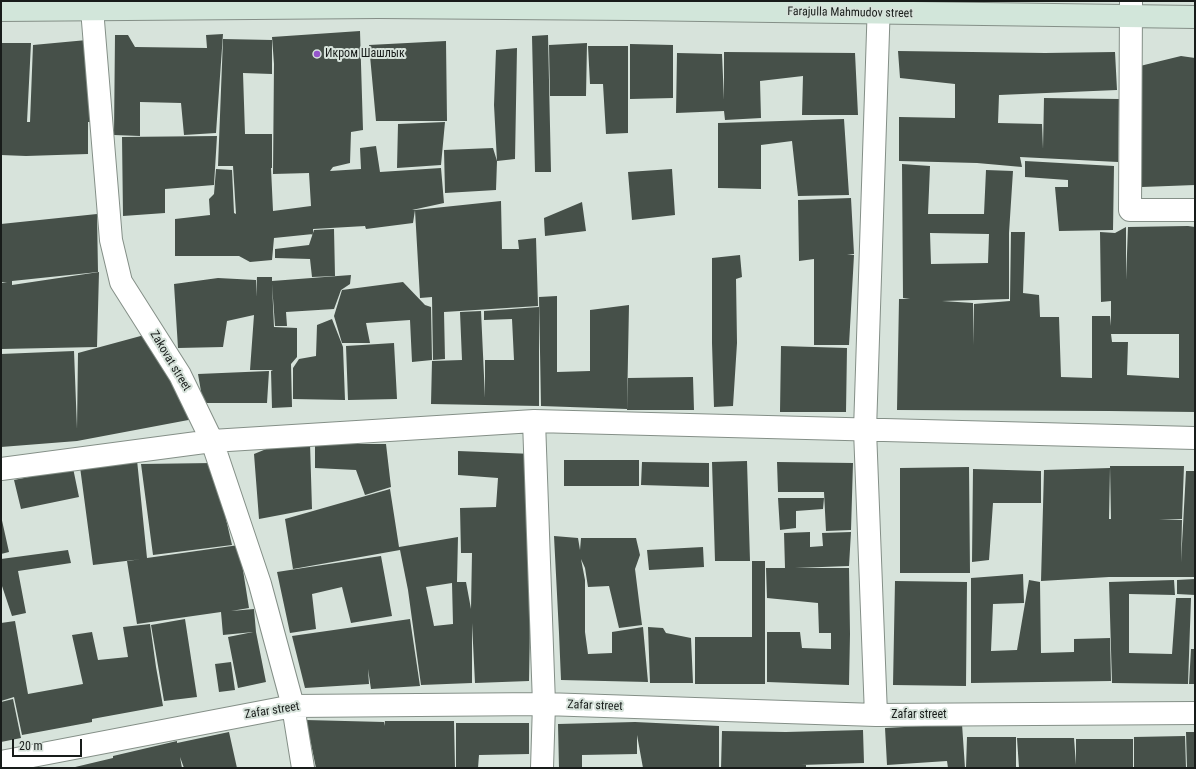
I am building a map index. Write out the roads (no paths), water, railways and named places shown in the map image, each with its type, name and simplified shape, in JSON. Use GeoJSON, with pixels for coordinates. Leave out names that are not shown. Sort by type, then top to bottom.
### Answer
{"type":"FeatureCollection","features":[{"type":"Feature","properties":{"kind":"main road","name":"Farajulla Mahmudov street"},"geometry":{"type":"LineString","coordinates":[[1,10],[92,10],[123,5],[632,5],[1131,9],[1195,17]]}},
{"type":"Feature","properties":{"kind":"street"},"geometry":{"type":"LineString","coordinates":[[876,715],[865,430],[879,7]]}},
{"type":"Feature","properties":{"kind":"street"},"geometry":{"type":"LineString","coordinates":[[1131,9],[1130,210],[1195,210]]}},
{"type":"Feature","properties":{"kind":"street","name":"Zakovat street"},"geometry":{"type":"LineString","coordinates":[[92,10],[110,240],[121,282],[180,375],[212,441],[260,584],[293,706],[303,768]]}},
{"type":"Feature","properties":{"kind":"street"},"geometry":{"type":"LineString","coordinates":[[534,421],[544,704],[542,768]]}},
{"type":"Feature","properties":{"kind":"street"},"geometry":{"type":"LineString","coordinates":[[1,469],[212,441],[534,421],[1195,438]]}},
{"type":"Feature","properties":{"kind":"street","name":"Zafar street"},"geometry":{"type":"LineString","coordinates":[[1,762],[293,706],[544,704],[876,715],[1195,713]]}},
{"type":"Feature","properties":{"kind":"place","name":"Икром Шашлык"},"geometry":{"type":"Point","coordinates":[317,54]}}]}
